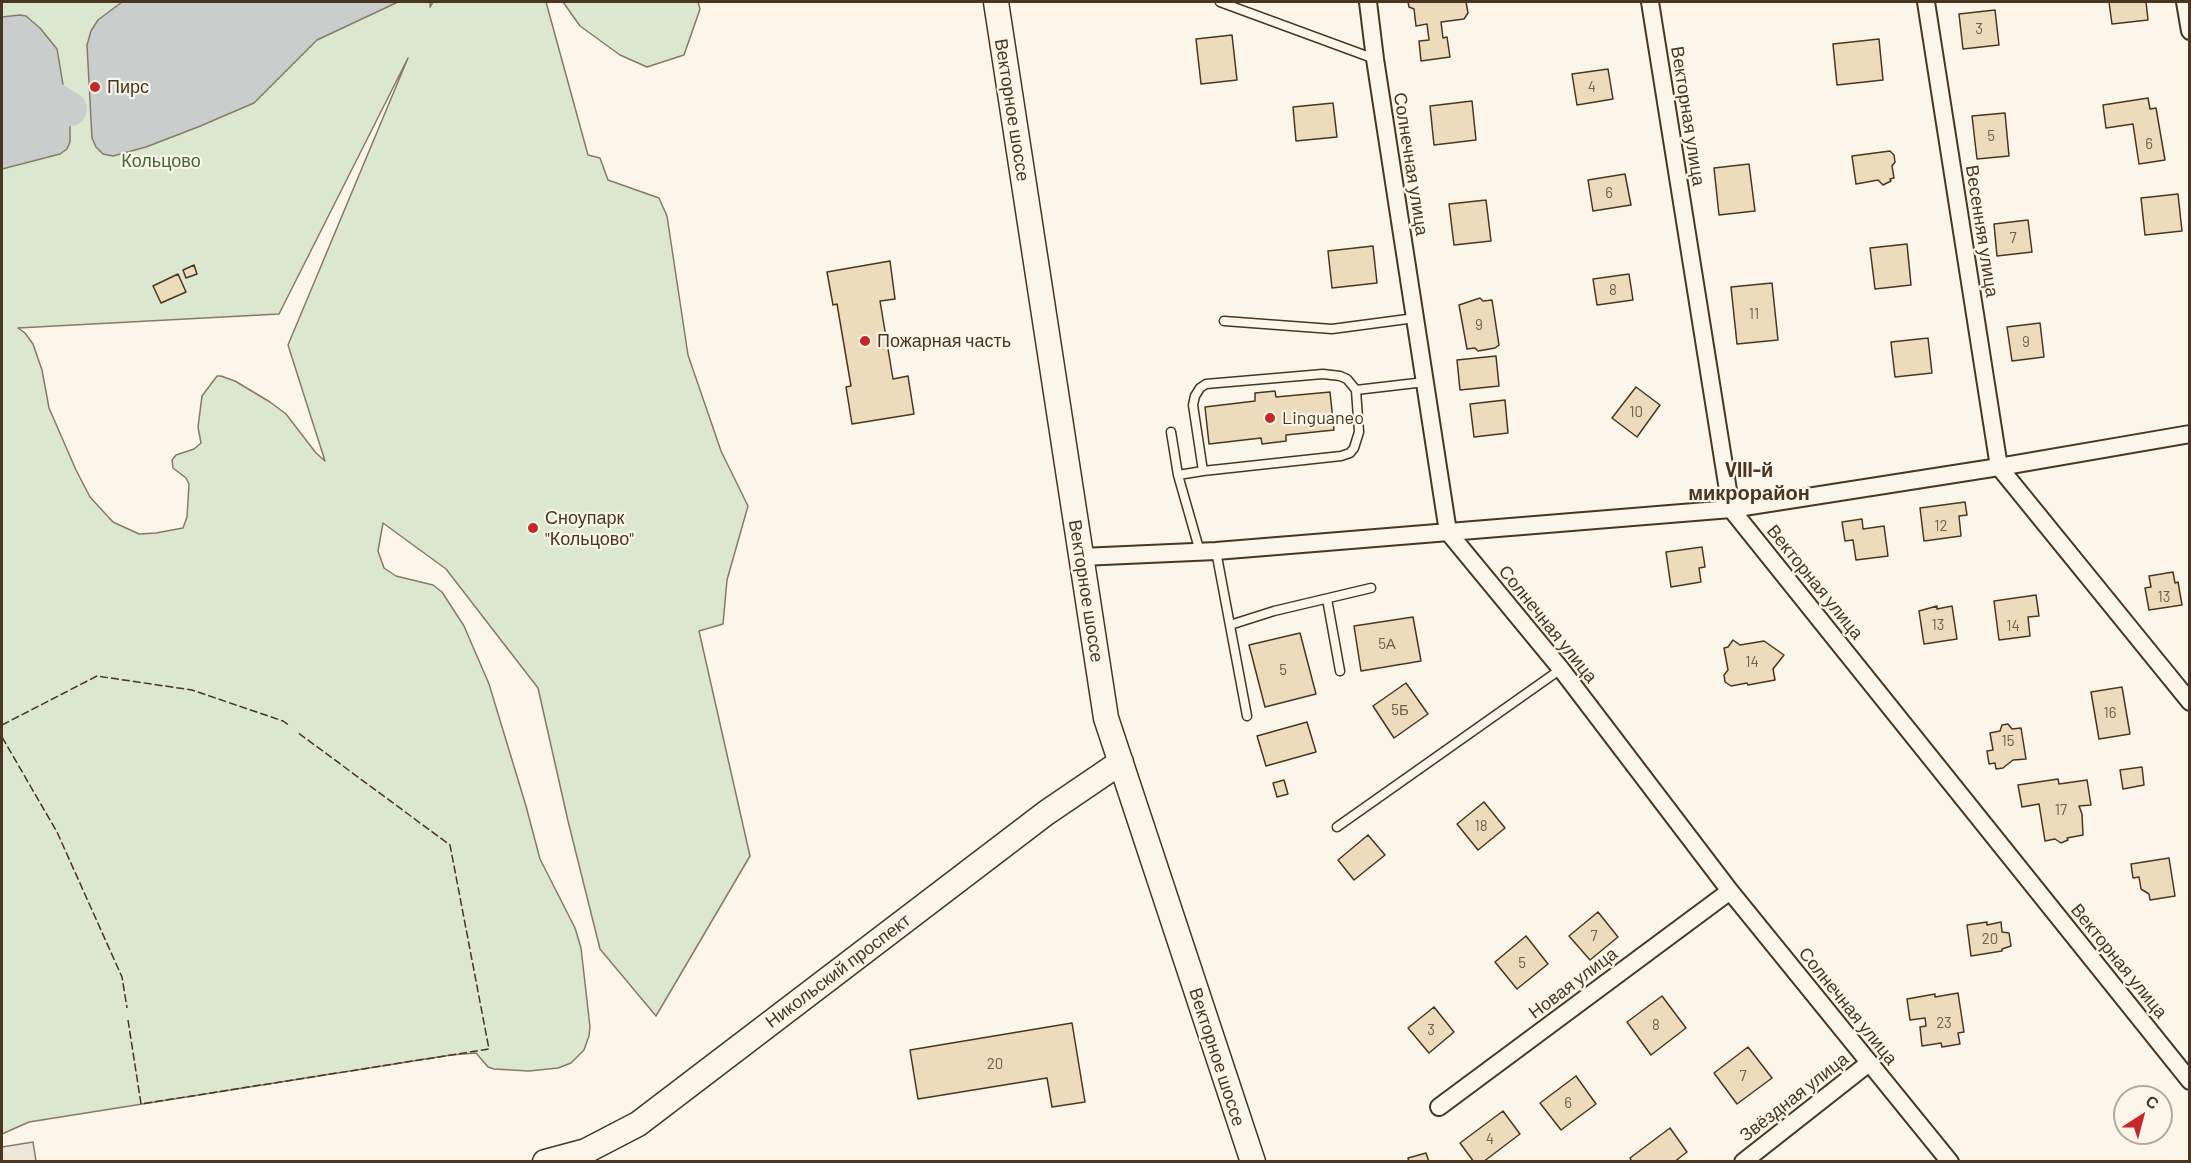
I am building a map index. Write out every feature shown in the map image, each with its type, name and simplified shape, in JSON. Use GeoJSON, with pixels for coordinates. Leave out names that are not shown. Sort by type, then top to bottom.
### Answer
{"type":"FeatureCollection","features":[{"type":"Feature","properties":{"kind":"main road","name":"Векторное шоссе"},"geometry":{"type":"LineString","coordinates":[[996,2],[1106,718],[1253,1161]]}},
{"type":"Feature","properties":{"kind":"main road","name":"Никольский проспект"},"geometry":{"type":"LineString","coordinates":[[545,1161],[586,1151],[638,1124],[1046,813],[1121,762]]}},
{"type":"Feature","properties":{"kind":"street","name":"Солнечная улица"},"geometry":{"type":"LineString","coordinates":[[1368,2],[1448,532],[1561,669],[1730,891],[1950,1161]]}},
{"type":"Feature","properties":{"kind":"street","name":"Векторная улица"},"geometry":{"type":"LineString","coordinates":[[1650,2],[1731,509],[2190,1081]]}},
{"type":"Feature","properties":{"kind":"street","name":"Весенняя улица"},"geometry":{"type":"LineString","coordinates":[[1926,2],[1999,467]]}},
{"type":"Feature","properties":{"kind":"street"},"geometry":{"type":"LineString","coordinates":[[2185,2],[2190,31]]}},
{"type":"Feature","properties":{"kind":"street"},"geometry":{"type":"LineString","coordinates":[[1081,557],[1208,551],[1731,509],[2190,434]]}},
{"type":"Feature","properties":{"kind":"street"},"geometry":{"type":"LineString","coordinates":[[1999,467],[2190,702]]}},
{"type":"Feature","properties":{"kind":"street","name":"Новая улица"},"geometry":{"type":"LineString","coordinates":[[1439,1107],[1730,891]]}},
{"type":"Feature","properties":{"kind":"street","name":"Звёздная улица"},"geometry":{"type":"LineString","coordinates":[[1743,1161],[1869,1063]]}},
{"type":"Feature","properties":{"kind":"lane"},"geometry":{"type":"LineString","coordinates":[[1220,2],[1375,59]]}},
{"type":"Feature","properties":{"kind":"lane"},"geometry":{"type":"LineString","coordinates":[[1224,321],[1332,329],[1415,318]]}},
{"type":"Feature","properties":{"kind":"lane"},"geometry":{"type":"LineString","coordinates":[[1178,475],[1341,456],[1350,453],[1359,432],[1356,390],[1347,379],[1323,374],[1206,384],[1200,387],[1193,405],[1203,471]]}},
{"type":"Feature","properties":{"kind":"lane"},"geometry":{"type":"LineString","coordinates":[[1356,390],[1425,381]]}},
{"type":"Feature","properties":{"kind":"lane"},"geometry":{"type":"LineString","coordinates":[[1171,432],[1178,475],[1208,551],[1230,625],[1247,716]]}},
{"type":"Feature","properties":{"kind":"lane"},"geometry":{"type":"LineString","coordinates":[[1230,625],[1274,611],[1371,588]]}},
{"type":"Feature","properties":{"kind":"lane"},"geometry":{"type":"LineString","coordinates":[[1327,599],[1340,671]]}},
{"type":"Feature","properties":{"kind":"lane"},"geometry":{"type":"LineString","coordinates":[[1336,827],[1561,669]]}},
{"type":"Feature","properties":{"kind":"green space","name":"Кольцово"},"geometry":{"type":"Polygon","coordinates":[[[2,2],[430,2],[430,7],[433,2],[546,2],[588,155],[600,158],[608,180],[659,198],[667,216],[688,355],[721,451],[748,506],[727,580],[723,624],[699,631],[750,856],[656,1016],[600,949],[538,688],[446,569],[383,523],[378,551],[384,568],[396,576],[433,585],[442,592],[464,626],[489,684],[540,859],[575,928],[581,948],[590,1027],[584,1050],[571,1063],[558,1068],[529,1071],[494,1069],[488,1067],[476,1053],[451,1055],[29,1122],[2,1134],[2,2]],[[408,58],[279,314],[18,328],[33,344],[42,370],[49,408],[90,497],[113,522],[139,534],[183,528],[187,517],[189,484],[186,478],[173,468],[172,460],[176,455],[194,449],[201,443],[198,427],[202,396],[217,376],[235,381],[286,414],[316,453],[325,461],[288,345],[408,58]]]}},
{"type":"Feature","properties":{"kind":"green space"},"geometry":{"type":"Polygon","coordinates":[[[563,2],[698,2],[700,9],[684,55],[647,67],[620,55],[580,26],[563,2]]]}},
{"type":"Feature","properties":{"kind":"shaded area"},"geometry":{"type":"Polygon","coordinates":[[[122,2],[398,2],[317,40],[254,103],[146,147],[113,156],[103,154],[96,147],[92,138],[87,45],[91,31],[98,20],[122,2]]]}},
{"type":"Feature","properties":{"kind":"shaded area"},"geometry":{"type":"Polygon","coordinates":[[[26,16],[40,28],[57,49],[70,126],[70,142],[67,149],[60,154],[2,169],[2,17],[26,16]]]}},
{"type":"Feature","properties":{"kind":"shaded area"},"geometry":{"type":"Polygon","coordinates":[[[33,1142],[36,1161],[2,1161],[2,1147],[33,1142]]]}},
{"type":"Feature","properties":{"kind":"building"},"geometry":{"type":"Polygon","coordinates":[[[1408,2],[1466,2],[1468,13],[1464,19],[1441,22],[1443,38],[1447,37],[1450,57],[1421,61],[1419,41],[1429,40],[1427,24],[1416,26],[1414,9],[1409,7],[1408,2]]]}},
{"type":"Feature","properties":{"kind":"building"},"geometry":{"type":"Polygon","coordinates":[[[2109,2],[2146,2],[2148,20],[2112,24],[2109,2]]]}},
{"type":"Feature","properties":{"kind":"building"},"geometry":{"type":"Polygon","coordinates":[[[1995,10],[1999,45],[1963,49],[1959,14],[1995,10]]]}},
{"type":"Feature","properties":{"kind":"building"},"geometry":{"type":"Polygon","coordinates":[[[1232,35],[1237,80],[1201,84],[1196,39],[1232,35]]]}},
{"type":"Feature","properties":{"kind":"building"},"geometry":{"type":"Polygon","coordinates":[[[1879,39],[1883,80],[1837,85],[1833,44],[1879,39]]]}},
{"type":"Feature","properties":{"kind":"building"},"geometry":{"type":"Polygon","coordinates":[[[1608,69],[1613,99],[1577,105],[1572,74],[1608,69]]]}},
{"type":"Feature","properties":{"kind":"building"},"geometry":{"type":"Polygon","coordinates":[[[2148,98],[2150,109],[2156,108],[2165,160],[2139,164],[2133,124],[2106,128],[2103,105],[2148,98]]]}},
{"type":"Feature","properties":{"kind":"building"},"geometry":{"type":"Polygon","coordinates":[[[1472,101],[1476,140],[1434,145],[1430,106],[1472,101]]]}},
{"type":"Feature","properties":{"kind":"building"},"geometry":{"type":"Polygon","coordinates":[[[1333,103],[1337,137],[1296,141],[1293,107],[1333,103]]]}},
{"type":"Feature","properties":{"kind":"building"},"geometry":{"type":"Polygon","coordinates":[[[2005,113],[2009,156],[1977,159],[1972,116],[2005,113]]]}},
{"type":"Feature","properties":{"kind":"building"},"geometry":{"type":"Polygon","coordinates":[[[1890,151],[1894,155],[1895,162],[1892,166],[1894,178],[1890,179],[1891,181],[1883,185],[1878,180],[1856,184],[1852,156],[1890,151]]]}},
{"type":"Feature","properties":{"kind":"building"},"geometry":{"type":"Polygon","coordinates":[[[1749,164],[1755,211],[1719,215],[1714,168],[1749,164]]]}},
{"type":"Feature","properties":{"kind":"building"},"geometry":{"type":"Polygon","coordinates":[[[1625,174],[1631,205],[1593,211],[1588,180],[1625,174]]]}},
{"type":"Feature","properties":{"kind":"building"},"geometry":{"type":"Polygon","coordinates":[[[2178,194],[2182,231],[2145,235],[2141,198],[2178,194]]]}},
{"type":"Feature","properties":{"kind":"building"},"geometry":{"type":"Polygon","coordinates":[[[1486,200],[1491,241],[1454,245],[1449,204],[1486,200]]]}},
{"type":"Feature","properties":{"kind":"building"},"geometry":{"type":"Polygon","coordinates":[[[2028,220],[2032,252],[1997,256],[1994,224],[2028,220]]]}},
{"type":"Feature","properties":{"kind":"building"},"geometry":{"type":"Polygon","coordinates":[[[1907,244],[1911,285],[1875,289],[1870,248],[1907,244]]]}},
{"type":"Feature","properties":{"kind":"building"},"geometry":{"type":"Polygon","coordinates":[[[1373,246],[1377,283],[1332,288],[1328,251],[1373,246]]]}},
{"type":"Feature","properties":{"kind":"building","name":"Пожарная часть"},"geometry":{"type":"Polygon","coordinates":[[[890,261],[895,299],[880,301],[893,379],[908,376],[914,414],[852,424],[846,387],[851,386],[837,304],[833,305],[827,272],[890,261]]]}},
{"type":"Feature","properties":{"kind":"building"},"geometry":{"type":"Polygon","coordinates":[[[194,265],[197,274],[186,278],[183,270],[194,265]]]}},
{"type":"Feature","properties":{"kind":"building"},"geometry":{"type":"Polygon","coordinates":[[[178,274],[186,292],[161,303],[153,286],[178,274]]]}},
{"type":"Feature","properties":{"kind":"building"},"geometry":{"type":"Polygon","coordinates":[[[1629,274],[1633,300],[1597,305],[1593,279],[1629,274]]]}},
{"type":"Feature","properties":{"kind":"building"},"geometry":{"type":"Polygon","coordinates":[[[1772,283],[1778,340],[1737,344],[1731,287],[1772,283]]]}},
{"type":"Feature","properties":{"kind":"building"},"geometry":{"type":"Polygon","coordinates":[[[1480,298],[1483,301],[1492,300],[1499,345],[1478,351],[1475,348],[1467,349],[1459,305],[1480,298]]]}},
{"type":"Feature","properties":{"kind":"building"},"geometry":{"type":"Polygon","coordinates":[[[2040,323],[2044,357],[2012,361],[2007,327],[2040,323]]]}},
{"type":"Feature","properties":{"kind":"building"},"geometry":{"type":"Polygon","coordinates":[[[1928,338],[1932,373],[1895,377],[1891,342],[1928,338]]]}},
{"type":"Feature","properties":{"kind":"building"},"geometry":{"type":"Polygon","coordinates":[[[1496,356],[1499,386],[1460,390],[1457,360],[1496,356]]]}},
{"type":"Feature","properties":{"kind":"building"},"geometry":{"type":"Polygon","coordinates":[[[1636,387],[1660,405],[1637,437],[1612,418],[1636,387]]]}},
{"type":"Feature","properties":{"kind":"building","name":"Linguaneo"},"geometry":{"type":"Polygon","coordinates":[[[1275,391],[1276,397],[1330,392],[1334,430],[1286,435],[1286,441],[1262,444],[1261,438],[1209,444],[1205,407],[1255,401],[1255,393],[1275,391]]]}},
{"type":"Feature","properties":{"kind":"building"},"geometry":{"type":"Polygon","coordinates":[[[1505,400],[1508,433],[1474,437],[1470,404],[1505,400]]]}},
{"type":"Feature","properties":{"kind":"building"},"geometry":{"type":"Polygon","coordinates":[[[1965,502],[1967,515],[1959,516],[1961,536],[1924,541],[1920,508],[1965,502]]]}},
{"type":"Feature","properties":{"kind":"building"},"geometry":{"type":"Polygon","coordinates":[[[1862,519],[1863,529],[1884,526],[1888,556],[1856,560],[1853,540],[1845,541],[1842,522],[1862,519]]]}},
{"type":"Feature","properties":{"kind":"building"},"geometry":{"type":"Polygon","coordinates":[[[1702,547],[1705,567],[1699,568],[1701,582],[1671,587],[1666,552],[1702,547]]]}},
{"type":"Feature","properties":{"kind":"building"},"geometry":{"type":"Polygon","coordinates":[[[2173,572],[2175,583],[2178,582],[2182,605],[2149,610],[2145,588],[2151,587],[2149,576],[2173,572]]]}},
{"type":"Feature","properties":{"kind":"building"},"geometry":{"type":"Polygon","coordinates":[[[2036,595],[2039,616],[2028,617],[2030,636],[1999,640],[1994,601],[2036,595]]]}},
{"type":"Feature","properties":{"kind":"building"},"geometry":{"type":"Polygon","coordinates":[[[1937,606],[1937,609],[1952,606],[1957,639],[1924,644],[1919,611],[1937,606]]]}},
{"type":"Feature","properties":{"kind":"building"},"geometry":{"type":"Polygon","coordinates":[[[1413,617],[1421,661],[1361,671],[1354,626],[1413,617]]]}},
{"type":"Feature","properties":{"kind":"building"},"geometry":{"type":"Polygon","coordinates":[[[1300,633],[1316,694],[1265,707],[1249,645],[1300,633]]]}},
{"type":"Feature","properties":{"kind":"building"},"geometry":{"type":"Polygon","coordinates":[[[1733,640],[1740,645],[1764,641],[1784,655],[1773,669],[1775,680],[1731,686],[1725,682],[1724,675],[1728,670],[1724,648],[1728,647],[1733,640]]]}},
{"type":"Feature","properties":{"kind":"building"},"geometry":{"type":"Polygon","coordinates":[[[1406,683],[1428,714],[1394,738],[1373,706],[1406,683]]]}},
{"type":"Feature","properties":{"kind":"building"},"geometry":{"type":"Polygon","coordinates":[[[2122,687],[2130,734],[2099,739],[2091,692],[2122,687]]]}},
{"type":"Feature","properties":{"kind":"building"},"geometry":{"type":"Polygon","coordinates":[[[1307,722],[1316,752],[1266,766],[1257,736],[1307,722]]]}},
{"type":"Feature","properties":{"kind":"building"},"geometry":{"type":"Polygon","coordinates":[[[2008,724],[2012,729],[2021,728],[2026,759],[2013,760],[2003,768],[1996,769],[1995,763],[1989,764],[1987,751],[1993,750],[1990,733],[2000,731],[2002,725],[2008,724]]]}},
{"type":"Feature","properties":{"kind":"building"},"geometry":{"type":"Polygon","coordinates":[[[2142,767],[2144,785],[2123,789],[2120,770],[2142,767]]]}},
{"type":"Feature","properties":{"kind":"building"},"geometry":{"type":"Polygon","coordinates":[[[2058,779],[2059,784],[2087,780],[2091,805],[2079,806],[2082,814],[2083,835],[2067,838],[2068,840],[2061,843],[2055,839],[2045,841],[2039,804],[2022,807],[2018,785],[2058,779]]]}},
{"type":"Feature","properties":{"kind":"building"},"geometry":{"type":"Polygon","coordinates":[[[1284,780],[1288,794],[1277,797],[1273,783],[1284,780]]]}},
{"type":"Feature","properties":{"kind":"building"},"geometry":{"type":"Polygon","coordinates":[[[1484,802],[1505,828],[1478,850],[1457,824],[1484,802]]]}},
{"type":"Feature","properties":{"kind":"building"},"geometry":{"type":"Polygon","coordinates":[[[1368,835],[1385,855],[1354,880],[1338,860],[1368,835]]]}},
{"type":"Feature","properties":{"kind":"building"},"geometry":{"type":"Polygon","coordinates":[[[2169,858],[2175,896],[2150,900],[2149,894],[2141,889],[2139,877],[2133,878],[2131,864],[2169,858]]]}},
{"type":"Feature","properties":{"kind":"building"},"geometry":{"type":"Polygon","coordinates":[[[1598,912],[1618,937],[1590,960],[1569,936],[1598,912]]]}},
{"type":"Feature","properties":{"kind":"building"},"geometry":{"type":"Polygon","coordinates":[[[1987,922],[1987,925],[2001,922],[2002,932],[2009,933],[2011,946],[2002,951],[1971,956],[1967,925],[1987,922]]]}},
{"type":"Feature","properties":{"kind":"building"},"geometry":{"type":"Polygon","coordinates":[[[1526,936],[1548,964],[1517,989],[1495,962],[1526,936]]]}},
{"type":"Feature","properties":{"kind":"building"},"geometry":{"type":"Polygon","coordinates":[[[1958,993],[1964,1032],[1958,1033],[1960,1044],[1942,1047],[1941,1043],[1922,1046],[1920,1027],[1926,1026],[1925,1018],[1910,1020],[1907,999],[1958,993]]]}},
{"type":"Feature","properties":{"kind":"building"},"geometry":{"type":"Polygon","coordinates":[[[1662,996],[1686,1028],[1651,1055],[1627,1022],[1662,996]]]}},
{"type":"Feature","properties":{"kind":"building"},"geometry":{"type":"Polygon","coordinates":[[[1434,1007],[1454,1032],[1429,1053],[1408,1028],[1434,1007]]]}},
{"type":"Feature","properties":{"kind":"building"},"geometry":{"type":"Polygon","coordinates":[[[1072,1023],[1085,1102],[1052,1107],[1047,1078],[918,1099],[910,1050],[1072,1023]]]}},
{"type":"Feature","properties":{"kind":"building"},"geometry":{"type":"Polygon","coordinates":[[[1748,1047],[1772,1078],[1737,1104],[1714,1073],[1748,1047]]]}},
{"type":"Feature","properties":{"kind":"building"},"geometry":{"type":"Polygon","coordinates":[[[1576,1076],[1596,1104],[1561,1130],[1540,1103],[1576,1076]]]}},
{"type":"Feature","properties":{"kind":"building"},"geometry":{"type":"Polygon","coordinates":[[[1503,1111],[1520,1134],[1483,1162],[1474,1162],[1460,1143],[1503,1111]]]}},
{"type":"Feature","properties":{"kind":"building"},"geometry":{"type":"Polygon","coordinates":[[[1670,1128],[1687,1152],[1674,1162],[1632,1162],[1630,1158],[1670,1128]]]}},
{"type":"Feature","properties":{"kind":"building"},"geometry":{"type":"Polygon","coordinates":[[[1426,1153],[1429,1162],[1409,1162],[1408,1158],[1426,1153]]]}},
{"type":"Feature","properties":{"kind":"waterway"},"geometry":{"type":"LineString","coordinates":[[2,72],[40,90],[70,109]]}},
{"type":"Feature","properties":{"kind":"fence"},"geometry":{"type":"LineString","coordinates":[[2,725],[97,676],[192,690],[283,721],[290,726]]}},
{"type":"Feature","properties":{"kind":"fence"},"geometry":{"type":"LineString","coordinates":[[128,1020],[141,1104],[489,1049],[450,845],[297,732]]}},
{"type":"Feature","properties":{"kind":"fence"},"geometry":{"type":"LineString","coordinates":[[2,737],[57,832],[122,977],[127,1008]]}},
{"type":"Feature","properties":{"kind":"place","name":"Пирс"},"geometry":{"type":"Point","coordinates":[95,87]}},
{"type":"Feature","properties":{"kind":"place","name":"Пожарная часть"},"geometry":{"type":"Point","coordinates":[865,341]}},
{"type":"Feature","properties":{"kind":"place","name":"Linguaneo"},"geometry":{"type":"Point","coordinates":[1270,418]}},
{"type":"Feature","properties":{"kind":"place","name":"Сноупарк \"Кольцово\""},"geometry":{"type":"Point","coordinates":[533,528]}},
{"type":"Feature","properties":{"kind":"district","name":"VIII-й микрорайон"},"geometry":{"type":"Point","coordinates":[1749,482]}}]}
